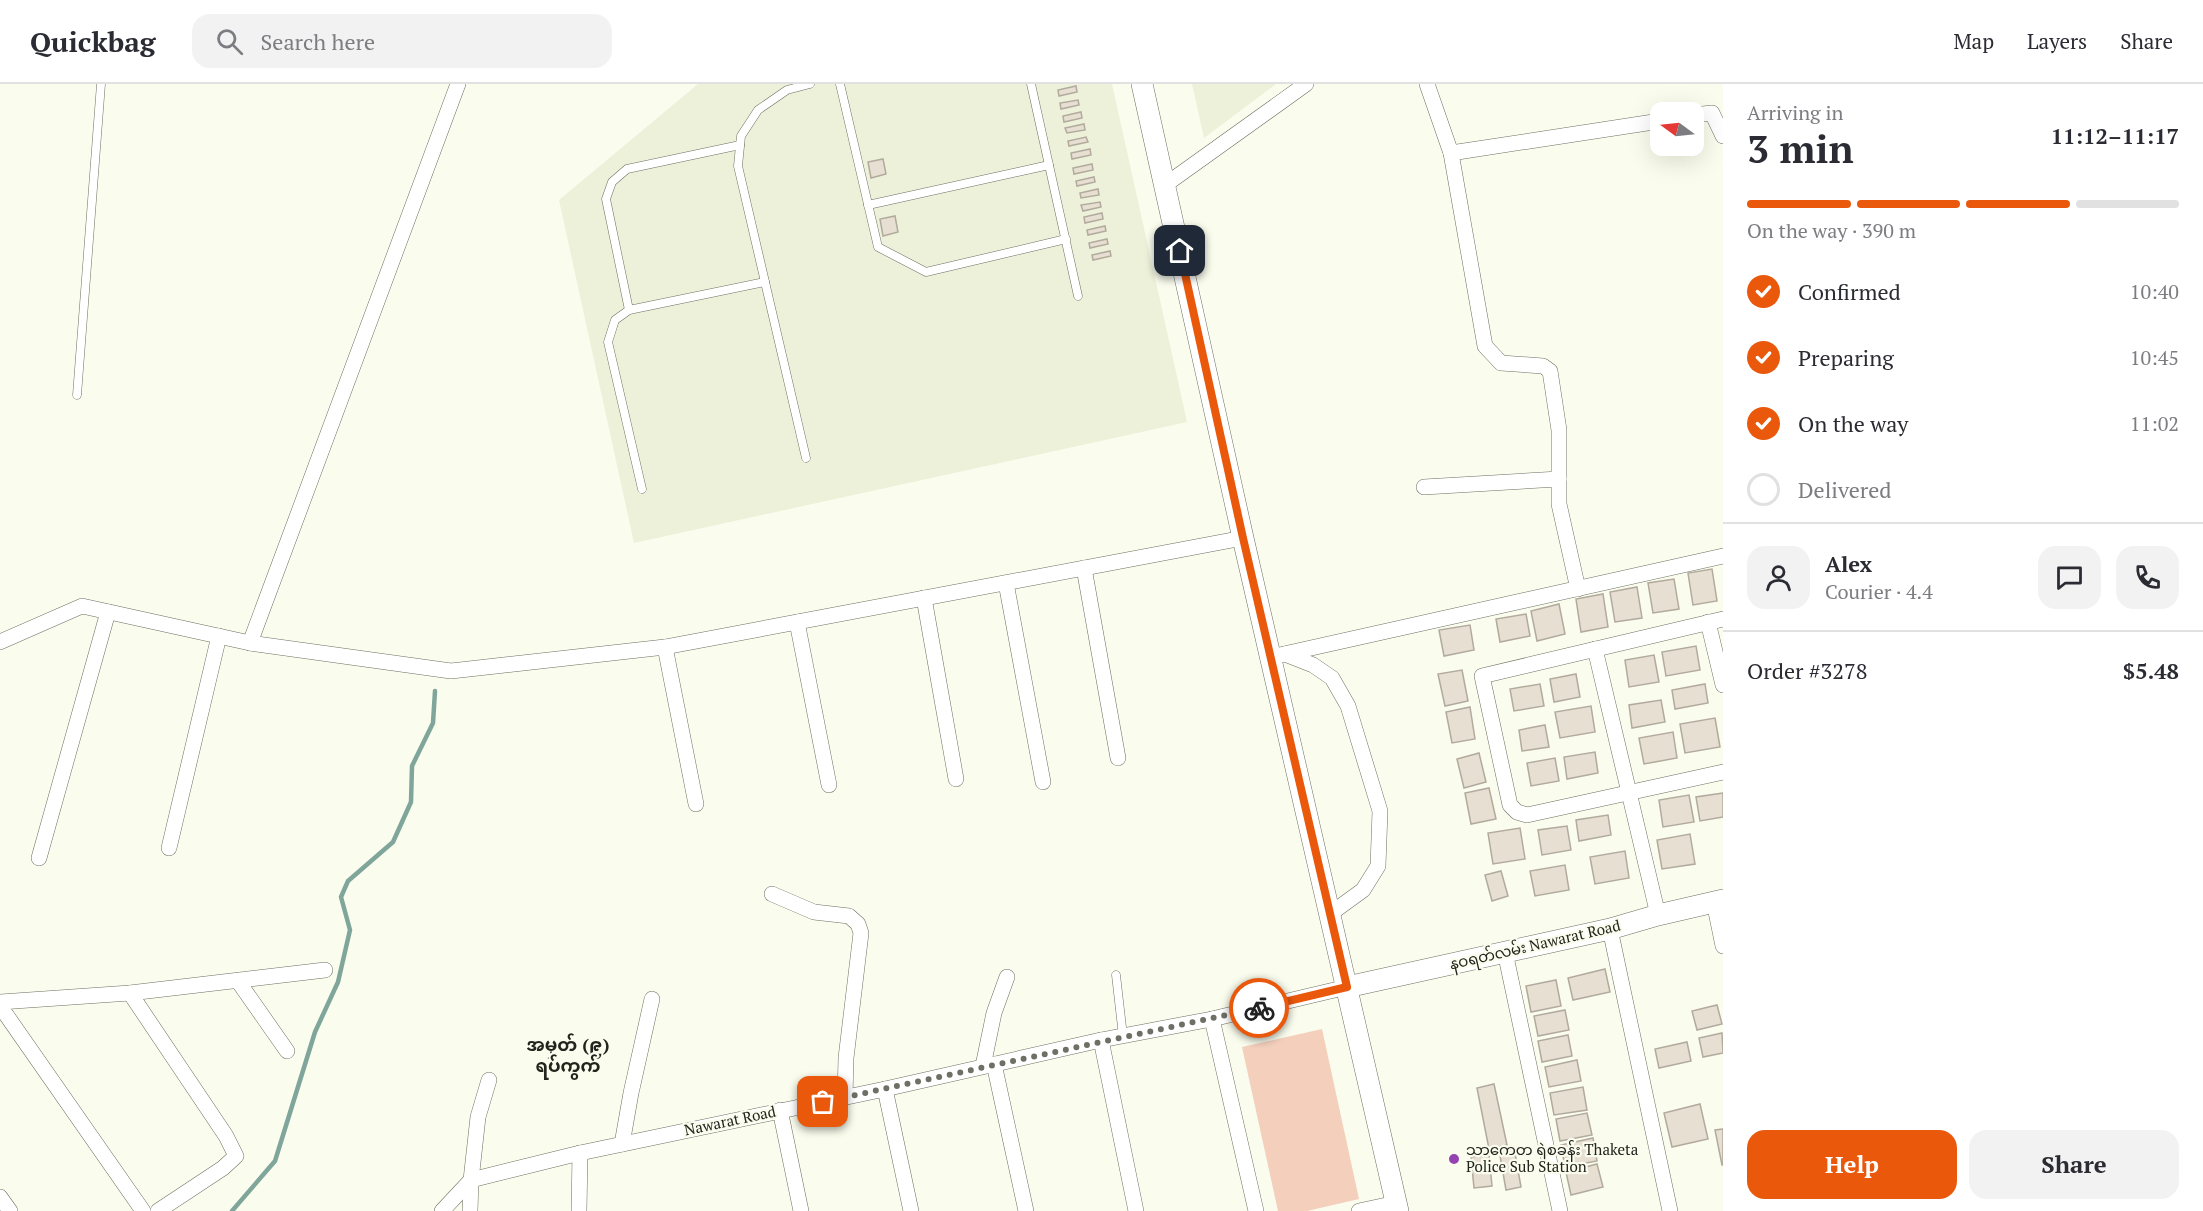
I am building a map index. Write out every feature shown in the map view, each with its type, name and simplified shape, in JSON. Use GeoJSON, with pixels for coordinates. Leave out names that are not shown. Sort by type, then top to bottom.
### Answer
{"type":"FeatureCollection","features":[{"type":"Feature","properties":{"kind":"main road"},"geometry":{"type":"LineString","coordinates":[[1142,84],[1243,538],[1278,655],[1330,914],[1397,1207]]}},
{"type":"Feature","properties":{"kind":"main road","name":"နဝရတ်လမ်း Nawarat Road"},"geometry":{"type":"LineString","coordinates":[[1347,987],[1610,929],[1718,901]]}},
{"type":"Feature","properties":{"kind":"street"},"geometry":{"type":"LineString","coordinates":[[250,643],[458,84]]}},
{"type":"Feature","properties":{"kind":"street"},"geometry":{"type":"LineString","coordinates":[[1165,185],[1306,84]]}},
{"type":"Feature","properties":{"kind":"street"},"geometry":{"type":"LineString","coordinates":[[1427,84],[1451,153],[1485,346],[1502,363],[1543,366],[1550,371],[1559,430],[1559,504],[1578,589]]}},
{"type":"Feature","properties":{"kind":"street"},"geometry":{"type":"LineString","coordinates":[[1704,114],[1712,112],[1723,136]]}},
{"type":"Feature","properties":{"kind":"street"},"geometry":{"type":"LineString","coordinates":[[1451,153],[1650,123]]}},
{"type":"Feature","properties":{"kind":"street"},"geometry":{"type":"LineString","coordinates":[[1424,488],[1559,479]]}},
{"type":"Feature","properties":{"kind":"street"},"geometry":{"type":"LineString","coordinates":[[0,642],[82,606],[250,643],[451,671],[665,647],[1243,538]]}},
{"type":"Feature","properties":{"kind":"street"},"geometry":{"type":"LineString","coordinates":[[1278,655],[1723,556]]}},
{"type":"Feature","properties":{"kind":"street"},"geometry":{"type":"LineString","coordinates":[[1084,568],[1118,758]]}},
{"type":"Feature","properties":{"kind":"street"},"geometry":{"type":"LineString","coordinates":[[1006,583],[1043,782]]}},
{"type":"Feature","properties":{"kind":"street"},"geometry":{"type":"LineString","coordinates":[[924,598],[956,779]]}},
{"type":"Feature","properties":{"kind":"street"},"geometry":{"type":"LineString","coordinates":[[39,858],[108,612]]}},
{"type":"Feature","properties":{"kind":"street"},"geometry":{"type":"LineString","coordinates":[[1723,685],[1716,621],[1482,676],[1510,805],[1517,812],[1527,815],[1723,772]]}},
{"type":"Feature","properties":{"kind":"street"},"geometry":{"type":"LineString","coordinates":[[797,622],[829,784]]}},
{"type":"Feature","properties":{"kind":"street"},"geometry":{"type":"LineString","coordinates":[[169,848],[219,636]]}},
{"type":"Feature","properties":{"kind":"street"},"geometry":{"type":"LineString","coordinates":[[665,647],[696,804]]}},
{"type":"Feature","properties":{"kind":"street"},"geometry":{"type":"LineString","coordinates":[[1595,649],[1658,915]]}},
{"type":"Feature","properties":{"kind":"street"},"geometry":{"type":"LineString","coordinates":[[1278,655],[1313,665],[1332,678],[1348,706],[1380,811],[1378,866],[1363,890],[1330,914]]}},
{"type":"Feature","properties":{"kind":"street"},"geometry":{"type":"LineString","coordinates":[[772,894],[814,912],[849,916],[858,924],[861,933],[846,1058],[844,1097]]}},
{"type":"Feature","properties":{"kind":"street"},"geometry":{"type":"LineString","coordinates":[[1718,901],[1723,946]]}},
{"type":"Feature","properties":{"kind":"street"},"geometry":{"type":"LineString","coordinates":[[1610,929],[1670,1211]]}},
{"type":"Feature","properties":{"kind":"street"},"geometry":{"type":"LineString","coordinates":[[1506,952],[1560,1211]]}},
{"type":"Feature","properties":{"kind":"street"},"geometry":{"type":"LineString","coordinates":[[143,1211],[0,1004],[130,993],[325,970]]}},
{"type":"Feature","properties":{"kind":"street"},"geometry":{"type":"LineString","coordinates":[[1007,977],[994,1013],[989,1065],[1026,1211]]}},
{"type":"Feature","properties":{"kind":"street"},"geometry":{"type":"LineString","coordinates":[[238,981],[287,1051]]}},
{"type":"Feature","properties":{"kind":"street","name":"Nawarat Road"},"geometry":{"type":"LineString","coordinates":[[471,1180],[580,1153],[885,1089],[1101,1040],[1212,1019],[1347,987]]}},
{"type":"Feature","properties":{"kind":"street"},"geometry":{"type":"LineString","coordinates":[[130,993],[226,1136],[236,1156],[223,1168],[158,1211]]}},
{"type":"Feature","properties":{"kind":"street"},"geometry":{"type":"LineString","coordinates":[[622,1144],[652,999]]}},
{"type":"Feature","properties":{"kind":"street"},"geometry":{"type":"LineString","coordinates":[[1212,1019],[1256,1211]]}},
{"type":"Feature","properties":{"kind":"street"},"geometry":{"type":"LineString","coordinates":[[1101,1040],[1136,1211]]}},
{"type":"Feature","properties":{"kind":"street"},"geometry":{"type":"LineString","coordinates":[[470,1211],[478,1117],[489,1080]]}},
{"type":"Feature","properties":{"kind":"street"},"geometry":{"type":"LineString","coordinates":[[885,1089],[911,1211]]}},
{"type":"Feature","properties":{"kind":"street"},"geometry":{"type":"LineString","coordinates":[[780,1110],[801,1211]]}},
{"type":"Feature","properties":{"kind":"street"},"geometry":{"type":"LineString","coordinates":[[579,1211],[580,1153]]}},
{"type":"Feature","properties":{"kind":"street"},"geometry":{"type":"LineString","coordinates":[[442,1211],[471,1180]]}},
{"type":"Feature","properties":{"kind":"street"},"geometry":{"type":"LineString","coordinates":[[0,1197],[10,1211]]}},
{"type":"Feature","properties":{"kind":"street"},"geometry":{"type":"LineString","coordinates":[[1359,1211],[1397,1207]]}},
{"type":"Feature","properties":{"kind":"lane"},"geometry":{"type":"LineString","coordinates":[[77,395],[101,84]]}},
{"type":"Feature","properties":{"kind":"lane"},"geometry":{"type":"LineString","coordinates":[[806,458],[738,166],[741,136],[758,110],[787,90],[810,84]]}},
{"type":"Feature","properties":{"kind":"lane"},"geometry":{"type":"LineString","coordinates":[[840,84],[878,247],[926,272],[1066,239]]}},
{"type":"Feature","properties":{"kind":"lane"},"geometry":{"type":"LineString","coordinates":[[1032,84],[1078,296]]}},
{"type":"Feature","properties":{"kind":"lane"},"geometry":{"type":"LineString","coordinates":[[629,310],[606,199],[612,182],[627,169],[740,145]]}},
{"type":"Feature","properties":{"kind":"lane"},"geometry":{"type":"LineString","coordinates":[[868,205],[1049,165]]}},
{"type":"Feature","properties":{"kind":"lane"},"geometry":{"type":"LineString","coordinates":[[642,489],[608,342],[615,321],[629,310],[765,282]]}},
{"type":"Feature","properties":{"kind":"lane"},"geometry":{"type":"LineString","coordinates":[[1116,975],[1124,1036]]}},
{"type":"Feature","properties":{"kind":"shaded area"},"geometry":{"type":"Polygon","coordinates":[[[698,84],[1112,84],[1187,422],[634,543],[559,200],[698,84]]]}},
{"type":"Feature","properties":{"kind":"shaded area"},"geometry":{"type":"Polygon","coordinates":[[[1192,84],[1276,84],[1204,138],[1192,84]]]}},
{"type":"Feature","properties":{"kind":"shaded area"},"geometry":{"type":"Polygon","coordinates":[[[1322,1029],[1359,1199],[1307,1211],[1278,1211],[1242,1047],[1322,1029]]]}},
{"type":"Feature","properties":{"kind":"building"},"geometry":{"type":"Polygon","coordinates":[[[1076,86],[1077,92],[1059,96],[1058,90],[1076,86]]]}},
{"type":"Feature","properties":{"kind":"building"},"geometry":{"type":"Polygon","coordinates":[[[1078,100],[1079,105],[1061,109],[1060,103],[1078,100]]]}},
{"type":"Feature","properties":{"kind":"building"},"geometry":{"type":"Polygon","coordinates":[[[1081,112],[1082,118],[1064,122],[1063,116],[1081,112]]]}},
{"type":"Feature","properties":{"kind":"building"},"geometry":{"type":"Polygon","coordinates":[[[1084,124],[1085,130],[1067,133],[1065,128],[1084,124]]]}},
{"type":"Feature","properties":{"kind":"building"},"geometry":{"type":"Polygon","coordinates":[[[1086,137],[1088,142],[1069,146],[1068,141],[1086,137]]]}},
{"type":"Feature","properties":{"kind":"building"},"geometry":{"type":"Polygon","coordinates":[[[1090,149],[1091,155],[1072,159],[1071,153],[1090,149]]]}},
{"type":"Feature","properties":{"kind":"building"},"geometry":{"type":"Polygon","coordinates":[[[883,159],[886,174],[871,178],[868,162],[883,159]]]}},
{"type":"Feature","properties":{"kind":"building"},"geometry":{"type":"Polygon","coordinates":[[[1092,164],[1093,170],[1074,174],[1073,168],[1092,164]]]}},
{"type":"Feature","properties":{"kind":"building"},"geometry":{"type":"Polygon","coordinates":[[[1094,177],[1095,182],[1077,186],[1076,181],[1094,177]]]}},
{"type":"Feature","properties":{"kind":"building"},"geometry":{"type":"Polygon","coordinates":[[[1098,189],[1099,195],[1081,198],[1080,193],[1098,189]]]}},
{"type":"Feature","properties":{"kind":"building"},"geometry":{"type":"Polygon","coordinates":[[[1100,202],[1101,207],[1083,211],[1081,205],[1100,202]]]}},
{"type":"Feature","properties":{"kind":"building"},"geometry":{"type":"Polygon","coordinates":[[[1102,213],[1103,219],[1085,223],[1084,217],[1102,213]]]}},
{"type":"Feature","properties":{"kind":"building"},"geometry":{"type":"Polygon","coordinates":[[[895,216],[898,232],[883,236],[880,219],[895,216]]]}},
{"type":"Feature","properties":{"kind":"building"},"geometry":{"type":"Polygon","coordinates":[[[1105,226],[1106,231],[1088,235],[1087,230],[1105,226]]]}},
{"type":"Feature","properties":{"kind":"building"},"geometry":{"type":"Polygon","coordinates":[[[1107,239],[1108,244],[1090,248],[1089,243],[1107,239]]]}},
{"type":"Feature","properties":{"kind":"building"},"geometry":{"type":"Polygon","coordinates":[[[1110,251],[1111,256],[1093,260],[1092,255],[1110,251]]]}},
{"type":"Feature","properties":{"kind":"building"},"geometry":{"type":"Polygon","coordinates":[[[1712,569],[1717,601],[1693,605],[1688,573],[1712,569]]]}},
{"type":"Feature","properties":{"kind":"building"},"geometry":{"type":"Polygon","coordinates":[[[1674,579],[1679,609],[1653,613],[1648,583],[1674,579]]]}},
{"type":"Feature","properties":{"kind":"building"},"geometry":{"type":"Polygon","coordinates":[[[1637,587],[1642,618],[1615,622],[1610,592],[1637,587]]]}},
{"type":"Feature","properties":{"kind":"building"},"geometry":{"type":"Polygon","coordinates":[[[1603,594],[1608,627],[1581,632],[1576,599],[1603,594]]]}},
{"type":"Feature","properties":{"kind":"building"},"geometry":{"type":"Polygon","coordinates":[[[1559,604],[1565,634],[1537,641],[1531,611],[1559,604]]]}},
{"type":"Feature","properties":{"kind":"building"},"geometry":{"type":"Polygon","coordinates":[[[1526,614],[1530,636],[1500,642],[1496,619],[1526,614]]]}},
{"type":"Feature","properties":{"kind":"building"},"geometry":{"type":"Polygon","coordinates":[[[1470,625],[1474,650],[1444,656],[1439,630],[1470,625]]]}},
{"type":"Feature","properties":{"kind":"building"},"geometry":{"type":"Polygon","coordinates":[[[1696,646],[1700,670],[1666,676],[1662,652],[1696,646]]]}},
{"type":"Feature","properties":{"kind":"building"},"geometry":{"type":"Polygon","coordinates":[[[1654,655],[1659,682],[1629,687],[1625,660],[1654,655]]]}},
{"type":"Feature","properties":{"kind":"building"},"geometry":{"type":"Polygon","coordinates":[[[1462,670],[1468,701],[1445,706],[1438,674],[1462,670]]]}},
{"type":"Feature","properties":{"kind":"building"},"geometry":{"type":"Polygon","coordinates":[[[1576,674],[1580,697],[1554,702],[1550,679],[1576,674]]]}},
{"type":"Feature","properties":{"kind":"building"},"geometry":{"type":"Polygon","coordinates":[[[1540,684],[1544,706],[1514,711],[1510,689],[1540,684]]]}},
{"type":"Feature","properties":{"kind":"building"},"geometry":{"type":"Polygon","coordinates":[[[1705,684],[1708,703],[1675,709],[1672,690],[1705,684]]]}},
{"type":"Feature","properties":{"kind":"building"},"geometry":{"type":"Polygon","coordinates":[[[1661,700],[1665,722],[1632,728],[1629,705],[1661,700]]]}},
{"type":"Feature","properties":{"kind":"building"},"geometry":{"type":"Polygon","coordinates":[[[1591,706],[1595,732],[1560,738],[1555,712],[1591,706]]]}},
{"type":"Feature","properties":{"kind":"building"},"geometry":{"type":"Polygon","coordinates":[[[1470,707],[1475,739],[1452,743],[1446,712],[1470,707]]]}},
{"type":"Feature","properties":{"kind":"building"},"geometry":{"type":"Polygon","coordinates":[[[1715,718],[1720,747],[1685,753],[1680,724],[1715,718]]]}},
{"type":"Feature","properties":{"kind":"building"},"geometry":{"type":"Polygon","coordinates":[[[1545,725],[1549,747],[1522,751],[1519,730],[1545,725]]]}},
{"type":"Feature","properties":{"kind":"building"},"geometry":{"type":"Polygon","coordinates":[[[1673,732],[1677,758],[1644,764],[1639,738],[1673,732]]]}},
{"type":"Feature","properties":{"kind":"building"},"geometry":{"type":"Polygon","coordinates":[[[1595,752],[1598,773],[1567,779],[1564,757],[1595,752]]]}},
{"type":"Feature","properties":{"kind":"building"},"geometry":{"type":"Polygon","coordinates":[[[1479,753],[1486,782],[1464,788],[1457,759],[1479,753]]]}},
{"type":"Feature","properties":{"kind":"building"},"geometry":{"type":"Polygon","coordinates":[[[1555,758],[1559,781],[1531,786],[1527,763],[1555,758]]]}},
{"type":"Feature","properties":{"kind":"building"},"geometry":{"type":"Polygon","coordinates":[[[1489,788],[1496,819],[1471,824],[1465,793],[1489,788]]]}},
{"type":"Feature","properties":{"kind":"building"},"geometry":{"type":"Polygon","coordinates":[[[1723,793],[1723,817],[1700,821],[1696,797],[1723,793]]]}},
{"type":"Feature","properties":{"kind":"building"},"geometry":{"type":"Polygon","coordinates":[[[1689,795],[1694,822],[1663,827],[1659,800],[1689,795]]]}},
{"type":"Feature","properties":{"kind":"building"},"geometry":{"type":"Polygon","coordinates":[[[1608,815],[1611,835],[1579,841],[1576,820],[1608,815]]]}},
{"type":"Feature","properties":{"kind":"building"},"geometry":{"type":"Polygon","coordinates":[[[1567,826],[1571,850],[1542,855],[1538,830],[1567,826]]]}},
{"type":"Feature","properties":{"kind":"building"},"geometry":{"type":"Polygon","coordinates":[[[1520,828],[1525,859],[1493,864],[1488,833],[1520,828]]]}},
{"type":"Feature","properties":{"kind":"building"},"geometry":{"type":"Polygon","coordinates":[[[1690,834],[1695,864],[1662,869],[1657,840],[1690,834]]]}},
{"type":"Feature","properties":{"kind":"building"},"geometry":{"type":"Polygon","coordinates":[[[1625,851],[1629,878],[1595,884],[1590,857],[1625,851]]]}},
{"type":"Feature","properties":{"kind":"building"},"geometry":{"type":"Polygon","coordinates":[[[1565,865],[1569,890],[1535,896],[1530,871],[1565,865]]]}},
{"type":"Feature","properties":{"kind":"building"},"geometry":{"type":"Polygon","coordinates":[[[1501,871],[1508,896],[1492,901],[1485,875],[1501,871]]]}},
{"type":"Feature","properties":{"kind":"building"},"geometry":{"type":"Polygon","coordinates":[[[1605,969],[1610,992],[1573,1000],[1568,978],[1605,969]]]}},
{"type":"Feature","properties":{"kind":"building"},"geometry":{"type":"Polygon","coordinates":[[[1556,980],[1561,1006],[1531,1012],[1526,986],[1556,980]]]}},
{"type":"Feature","properties":{"kind":"building"},"geometry":{"type":"Polygon","coordinates":[[[1717,1005],[1722,1024],[1697,1030],[1692,1011],[1717,1005]]]}},
{"type":"Feature","properties":{"kind":"building"},"geometry":{"type":"Polygon","coordinates":[[[1565,1010],[1569,1030],[1538,1036],[1534,1016],[1565,1010]]]}},
{"type":"Feature","properties":{"kind":"building"},"geometry":{"type":"Polygon","coordinates":[[[1722,1033],[1723,1053],[1703,1057],[1699,1038],[1722,1033]]]}},
{"type":"Feature","properties":{"kind":"building"},"geometry":{"type":"Polygon","coordinates":[[[1568,1035],[1572,1056],[1542,1062],[1538,1041],[1568,1035]]]}},
{"type":"Feature","properties":{"kind":"building"},"geometry":{"type":"Polygon","coordinates":[[[1687,1042],[1691,1061],[1659,1068],[1655,1049],[1687,1042]]]}},
{"type":"Feature","properties":{"kind":"building"},"geometry":{"type":"Polygon","coordinates":[[[1577,1060],[1581,1081],[1549,1087],[1545,1067],[1577,1060]]]}},
{"type":"Feature","properties":{"kind":"building"},"geometry":{"type":"Polygon","coordinates":[[[1494,1084],[1507,1145],[1489,1149],[1477,1088],[1494,1084]]]}},
{"type":"Feature","properties":{"kind":"building"},"geometry":{"type":"Polygon","coordinates":[[[1583,1087],[1587,1110],[1554,1115],[1550,1093],[1583,1087]]]}},
{"type":"Feature","properties":{"kind":"building"},"geometry":{"type":"Polygon","coordinates":[[[1700,1104],[1708,1139],[1672,1147],[1664,1113],[1700,1104]]]}},
{"type":"Feature","properties":{"kind":"building"},"geometry":{"type":"Polygon","coordinates":[[[1587,1113],[1592,1135],[1560,1141],[1556,1119],[1587,1113]]]}},
{"type":"Feature","properties":{"kind":"building"},"geometry":{"type":"Polygon","coordinates":[[[1723,1129],[1723,1165],[1722,1165],[1715,1130],[1723,1129]]]}},
{"type":"Feature","properties":{"kind":"building"},"geometry":{"type":"Polygon","coordinates":[[[1593,1138],[1597,1161],[1565,1167],[1561,1145],[1593,1138]]]}},
{"type":"Feature","properties":{"kind":"building"},"geometry":{"type":"Polygon","coordinates":[[[1514,1148],[1521,1187],[1506,1190],[1499,1150],[1514,1148]]]}},
{"type":"Feature","properties":{"kind":"building"},"geometry":{"type":"Polygon","coordinates":[[[1489,1155],[1492,1186],[1474,1188],[1471,1157],[1489,1155]]]}},
{"type":"Feature","properties":{"kind":"building"},"geometry":{"type":"Polygon","coordinates":[[[1597,1164],[1603,1187],[1571,1195],[1566,1172],[1597,1164]]]}},
{"type":"Feature","properties":{"kind":"waterway"},"geometry":{"type":"LineString","coordinates":[[232,1211],[275,1161],[315,1032],[338,982],[350,930],[341,897],[348,881],[393,842],[411,802],[412,766],[433,723],[435,691]]}},
{"type":"Feature","properties":{"kind":"way so far"},"geometry":{"type":"LineString","coordinates":[[823,1102],[1101,1040],[1259,1008]]}},
{"type":"Feature","properties":{"kind":"place","name":"သာကေတ ရဲစခန်း Thaketa Police Sub Station"},"geometry":{"type":"Point","coordinates":[1454,1159]}},
{"type":"Feature","properties":{"kind":"district","name":"အမှတ် (၉) ရပ်ကွက်"},"geometry":{"type":"Point","coordinates":[568,1055]}},
{"type":"Feature","properties":{"kind":"route"},"geometry":{"type":"LineString","coordinates":[[1180,251],[1243,538],[1347,987],[1259,1008]]}}]}
